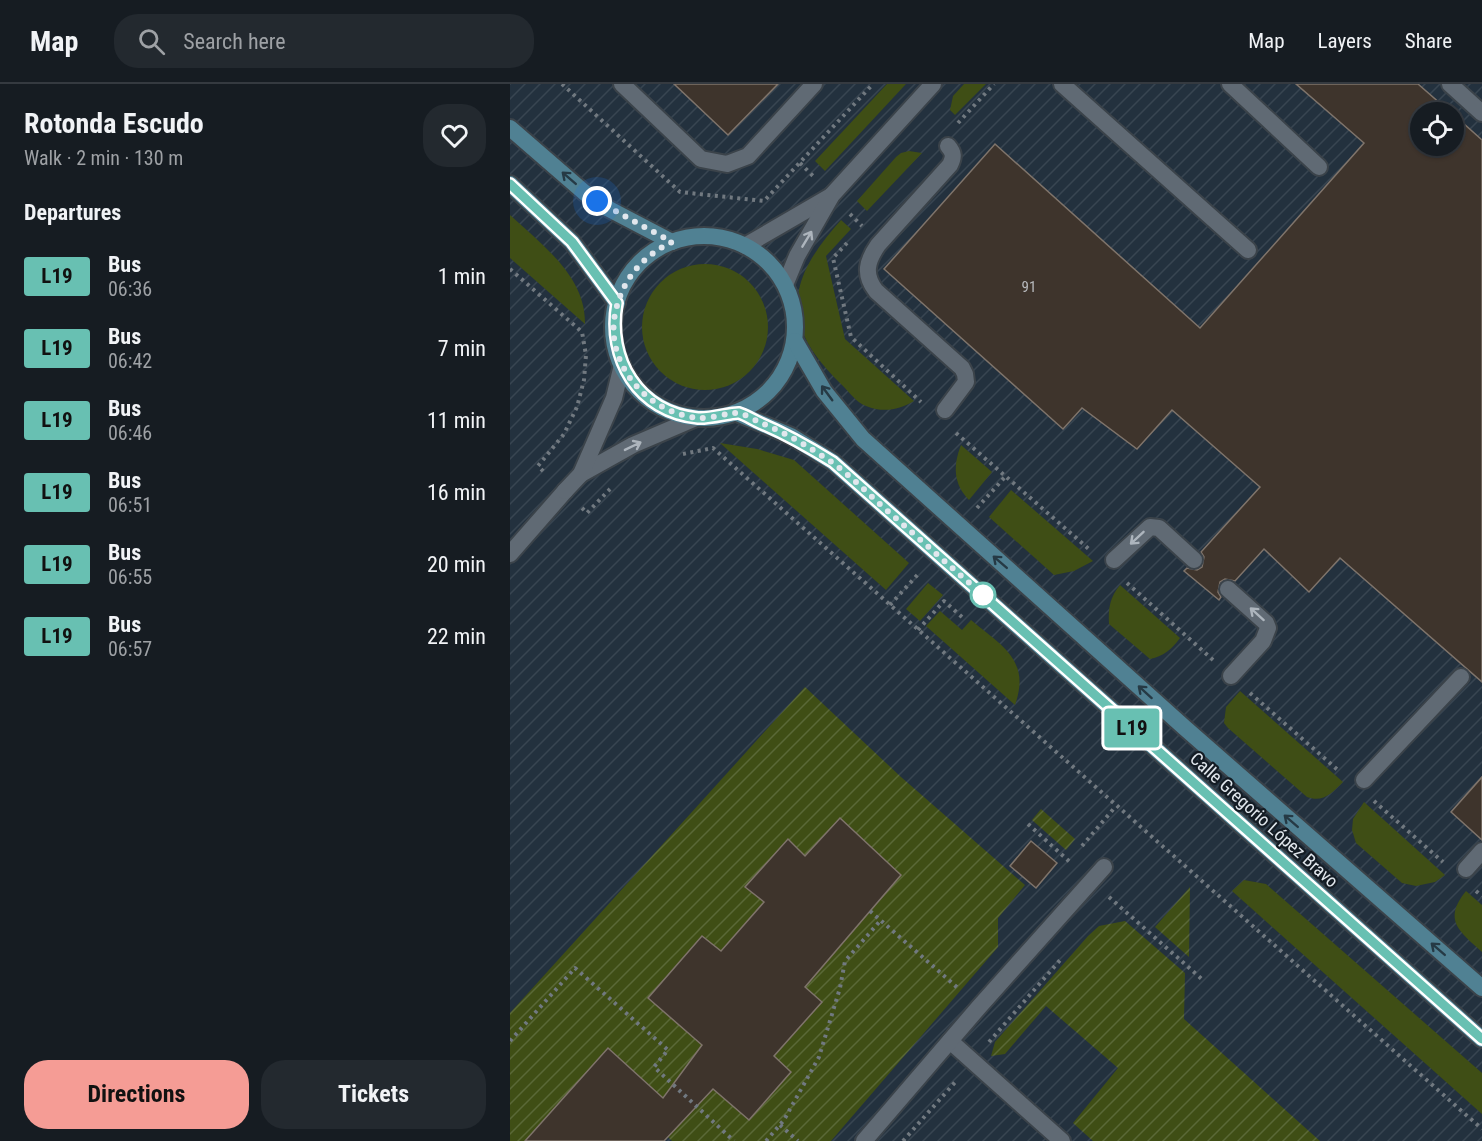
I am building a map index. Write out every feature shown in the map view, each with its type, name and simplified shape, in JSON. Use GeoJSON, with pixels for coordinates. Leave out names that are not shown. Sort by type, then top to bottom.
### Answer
{"type":"FeatureCollection","features":[{"type":"Feature","properties":{"kind":"main road"},"geometry":{"type":"LineString","coordinates":[[510,128],[585,193],[609,209],[672,242]]}},
{"type":"Feature","properties":{"kind":"main road"},"geometry":{"type":"LineString","coordinates":[[510,184],[572,242],[617,303]]}},
{"type":"Feature","properties":{"kind":"main road"},"geometry":{"type":"LineString","coordinates":[[706,236],[726,239],[745,246],[766,260],[785,285],[793,307],[795,341],[786,367],[768,392],[753,404],[737,412],[722,417],[696,418],[672,412],[645,396],[632,382],[622,365],[615,339],[614,321],[617,303],[631,274],[645,258],[672,242],[689,237],[706,236]]}},
{"type":"Feature","properties":{"kind":"main road","name":"Calle Gregorio López Bravo"},"geometry":{"type":"LineString","coordinates":[[795,341],[824,391],[863,439],[1185,728],[1482,988]]}},
{"type":"Feature","properties":{"kind":"main road","name":"Calle Gregorio López Bravo"},"geometry":{"type":"LineString","coordinates":[[737,412],[791,436],[833,462],[1482,1039]]}},
{"type":"Feature","properties":{"kind":"street"},"geometry":{"type":"LineString","coordinates":[[622,84],[701,159],[727,164],[748,156],[814,84]]}},
{"type":"Feature","properties":{"kind":"street"},"geometry":{"type":"LineString","coordinates":[[785,285],[797,256],[832,195],[933,84]]}},
{"type":"Feature","properties":{"kind":"street"},"geometry":{"type":"LineString","coordinates":[[1062,84],[1248,250]]}},
{"type":"Feature","properties":{"kind":"street"},"geometry":{"type":"LineString","coordinates":[[1230,84],[1319,167]]}},
{"type":"Feature","properties":{"kind":"street"},"geometry":{"type":"LineString","coordinates":[[1450,84],[1482,113]]}},
{"type":"Feature","properties":{"kind":"street"},"geometry":{"type":"LineString","coordinates":[[945,410],[966,382],[962,368],[876,291],[870,283],[867,269],[869,258],[879,245],[950,165],[954,158],[953,151],[948,146]]}},
{"type":"Feature","properties":{"kind":"street"},"geometry":{"type":"LineString","coordinates":[[745,246],[832,195]]}},
{"type":"Feature","properties":{"kind":"street"},"geometry":{"type":"LineString","coordinates":[[581,474],[614,398],[622,365]]}},
{"type":"Feature","properties":{"kind":"street"},"geometry":{"type":"LineString","coordinates":[[510,554],[581,474],[633,445],[696,418]]}},
{"type":"Feature","properties":{"kind":"street"},"geometry":{"type":"LineString","coordinates":[[1114,560],[1150,527],[1159,528],[1194,560]]}},
{"type":"Feature","properties":{"kind":"street"},"geometry":{"type":"LineString","coordinates":[[1228,589],[1266,623],[1268,628],[1263,641],[1231,676]]}},
{"type":"Feature","properties":{"kind":"street"},"geometry":{"type":"LineString","coordinates":[[1364,780],[1461,677]]}},
{"type":"Feature","properties":{"kind":"street"},"geometry":{"type":"LineString","coordinates":[[1466,869],[1482,852]]}},
{"type":"Feature","properties":{"kind":"street"},"geometry":{"type":"LineString","coordinates":[[864,1141],[1104,867]]}},
{"type":"Feature","properties":{"kind":"street"},"geometry":{"type":"LineString","coordinates":[[950,1041],[1062,1141]]}},
{"type":"Feature","properties":{"kind":"path"},"geometry":{"type":"LineString","coordinates":[[800,162],[873,84]]}},
{"type":"Feature","properties":{"kind":"path"},"geometry":{"type":"LineString","coordinates":[[510,269],[582,332],[586,355],[584,380],[577,407],[564,434],[538,466]]}},
{"type":"Feature","properties":{"kind":"path"},"geometry":{"type":"LineString","coordinates":[[674,456],[712,448],[1116,806],[1207,883],[1482,1129]]}},
{"type":"Feature","properties":{"kind":"path"},"geometry":{"type":"LineString","coordinates":[[588,513],[615,484]]}},
{"type":"Feature","properties":{"kind":"path"},"geometry":{"type":"LineString","coordinates":[[918,630],[944,601],[962,618]]}},
{"type":"Feature","properties":{"kind":"path"},"geometry":{"type":"LineString","coordinates":[[1082,846],[1116,806]]}},
{"type":"Feature","properties":{"kind":"path"},"geometry":{"type":"LineString","coordinates":[[1105,908],[1112,899]]}},
{"type":"Feature","properties":{"kind":"path"},"geometry":{"type":"LineString","coordinates":[[870,911],[979,1007]]}},
{"type":"Feature","properties":{"kind":"path"},"geometry":{"type":"LineString","coordinates":[[766,1141],[780,1125],[819,1057],[840,988],[845,961],[881,920]]}},
{"type":"Feature","properties":{"kind":"path"},"geometry":{"type":"LineString","coordinates":[[1149,932],[1204,981]]}},
{"type":"Feature","properties":{"kind":"path"},"geometry":{"type":"LineString","coordinates":[[903,1141],[1068,950]]}},
{"type":"Feature","properties":{"kind":"path"},"geometry":{"type":"LineString","coordinates":[[510,1041],[575,968],[668,1050],[654,1067],[734,1141]]}},
{"type":"Feature","properties":{"kind":"path"},"geometry":{"type":"LineString","coordinates":[[780,1125],[798,1141]]}},
{"type":"Feature","properties":{"kind":"shaded area"},"geometry":{"type":"Polygon","coordinates":[[[510,84],[1482,84],[1482,1141],[510,1141],[510,84]]]}},
{"type":"Feature","properties":{"kind":"green space"},"geometry":{"type":"Polygon","coordinates":[[[887,84],[906,84],[825,171],[815,161],[887,84]]]}},
{"type":"Feature","properties":{"kind":"green space"},"geometry":{"type":"Polygon","coordinates":[[[964,84],[986,84],[955,115],[950,110],[953,96],[964,84]]]}},
{"type":"Feature","properties":{"kind":"green space"},"geometry":{"type":"Polygon","coordinates":[[[909,151],[922,153],[867,211],[857,201],[896,157],[909,151]]]}},
{"type":"Feature","properties":{"kind":"green space"},"geometry":{"type":"Polygon","coordinates":[[[510,215],[548,250],[570,276],[583,307],[585,324],[510,258],[510,215]]]}},
{"type":"Feature","properties":{"kind":"green space"},"geometry":{"type":"Polygon","coordinates":[[[841,220],[851,229],[826,256],[845,339],[914,401],[903,407],[891,410],[879,409],[859,402],[823,365],[802,331],[797,304],[805,271],[828,235],[841,220]]]}},
{"type":"Feature","properties":{"kind":"green space"},"geometry":{"type":"Polygon","coordinates":[[[705,264],[729,269],[750,282],[763,303],[768,327],[763,351],[750,372],[729,385],[705,390],[681,385],[660,372],[647,351],[642,327],[647,303],[660,282],[681,269],[705,264]]]}},
{"type":"Feature","properties":{"kind":"green space"},"geometry":{"type":"Polygon","coordinates":[[[720,443],[757,449],[794,460],[909,563],[886,590],[720,443]]]}},
{"type":"Feature","properties":{"kind":"green space"},"geometry":{"type":"Polygon","coordinates":[[[961,445],[992,472],[969,500],[957,481],[956,467],[961,445]]]}},
{"type":"Feature","properties":{"kind":"green space"},"geometry":{"type":"Polygon","coordinates":[[[1011,490],[1093,561],[1074,571],[1054,575],[989,517],[1011,490]]]}},
{"type":"Feature","properties":{"kind":"green space"},"geometry":{"type":"Polygon","coordinates":[[[928,583],[943,595],[920,621],[906,609],[928,583]]]}},
{"type":"Feature","properties":{"kind":"green space"},"geometry":{"type":"Polygon","coordinates":[[[1120,585],[1180,638],[1167,652],[1150,659],[1109,624],[1110,603],[1120,585]]]}},
{"type":"Feature","properties":{"kind":"green space"},"geometry":{"type":"Polygon","coordinates":[[[940,611],[962,630],[971,620],[1011,655],[1019,676],[1015,705],[926,626],[940,611]]]}},
{"type":"Feature","properties":{"kind":"green space"},"geometry":{"type":"Polygon","coordinates":[[[805,687],[901,777],[1025,885],[998,918],[998,947],[831,1141],[672,1141],[668,1137],[685,1118],[608,1048],[525,1141],[510,1141],[510,1013],[805,687]]]}},
{"type":"Feature","properties":{"kind":"green space"},"geometry":{"type":"Polygon","coordinates":[[[1240,691],[1343,782],[1323,798],[1307,797],[1228,728],[1224,723],[1226,707],[1240,691]]]}},
{"type":"Feature","properties":{"kind":"green space"},"geometry":{"type":"Polygon","coordinates":[[[1364,802],[1445,875],[1435,882],[1416,886],[1402,883],[1356,843],[1352,830],[1353,819],[1364,802]]]}},
{"type":"Feature","properties":{"kind":"green space"},"geometry":{"type":"Polygon","coordinates":[[[1041,809],[1075,839],[1066,850],[1032,820],[1041,809]]]}},
{"type":"Feature","properties":{"kind":"green space"},"geometry":{"type":"Polygon","coordinates":[[[1244,880],[1266,884],[1482,1073],[1482,1114],[1232,891],[1244,880]]]}},
{"type":"Feature","properties":{"kind":"green space"},"geometry":{"type":"Polygon","coordinates":[[[1190,887],[1189,957],[1155,927],[1190,887]]]}},
{"type":"Feature","properties":{"kind":"green space"},"geometry":{"type":"Polygon","coordinates":[[[1466,891],[1482,905],[1482,952],[1461,932],[1455,918],[1455,910],[1466,891]]]}},
{"type":"Feature","properties":{"kind":"green space"},"geometry":{"type":"Polygon","coordinates":[[[1125,921],[1185,973],[1184,1019],[1320,1141],[1093,1141],[1073,1123],[1118,1068],[1046,1006],[1005,1054],[991,1056],[995,1042],[1088,936],[1099,926],[1125,921]]]}},
{"type":"Feature","properties":{"kind":"building"},"geometry":{"type":"Polygon","coordinates":[[[674,84],[778,84],[728,135],[674,84]]]}},
{"type":"Feature","properties":{"kind":"building"},"geometry":{"type":"Polygon","coordinates":[[[1296,84],[1418,84],[1439,102],[1410,102],[1410,156],[1464,156],[1464,124],[1482,140],[1482,682],[1340,558],[1309,592],[1264,549],[1235,581],[1225,579],[1220,582],[1218,592],[1221,597],[1219,600],[1184,571],[1187,568],[1197,570],[1202,567],[1204,557],[1201,552],[1260,487],[1172,410],[1137,449],[1082,408],[1063,429],[884,269],[995,144],[1200,328],[1364,143],[1296,84]]]}},
{"type":"Feature","properties":{"kind":"building"},"geometry":{"type":"Polygon","coordinates":[[[1482,777],[1482,840],[1451,812],[1482,777]]]}},
{"type":"Feature","properties":{"kind":"building"},"geometry":{"type":"Polygon","coordinates":[[[840,818],[901,875],[805,987],[822,1002],[774,1056],[791,1072],[749,1120],[713,1089],[664,1141],[525,1141],[608,1048],[663,1098],[702,1045],[648,998],[702,936],[721,951],[764,902],[745,887],[788,839],[805,856],[840,818]]]}},
{"type":"Feature","properties":{"kind":"building"},"geometry":{"type":"Polygon","coordinates":[[[1031,841],[1057,863],[1036,888],[1010,866],[1031,841]]]}},
{"type":"Feature","properties":{"kind":"bus line","name":"L19"},"geometry":{"type":"LineString","coordinates":[[510,184],[572,242],[617,303],[614,321],[615,339],[622,365],[632,382],[645,396],[672,412],[696,418],[722,417],[737,412],[791,436],[833,462],[1482,1039]]}},
{"type":"Feature","properties":{"kind":"route"},"geometry":{"type":"LineString","coordinates":[[597,201],[672,242],[645,258],[631,274],[617,303],[614,321],[615,339],[622,365],[632,382],[645,396],[672,412],[696,418],[722,417],[737,412],[791,436],[833,462],[983,595]]}}]}
